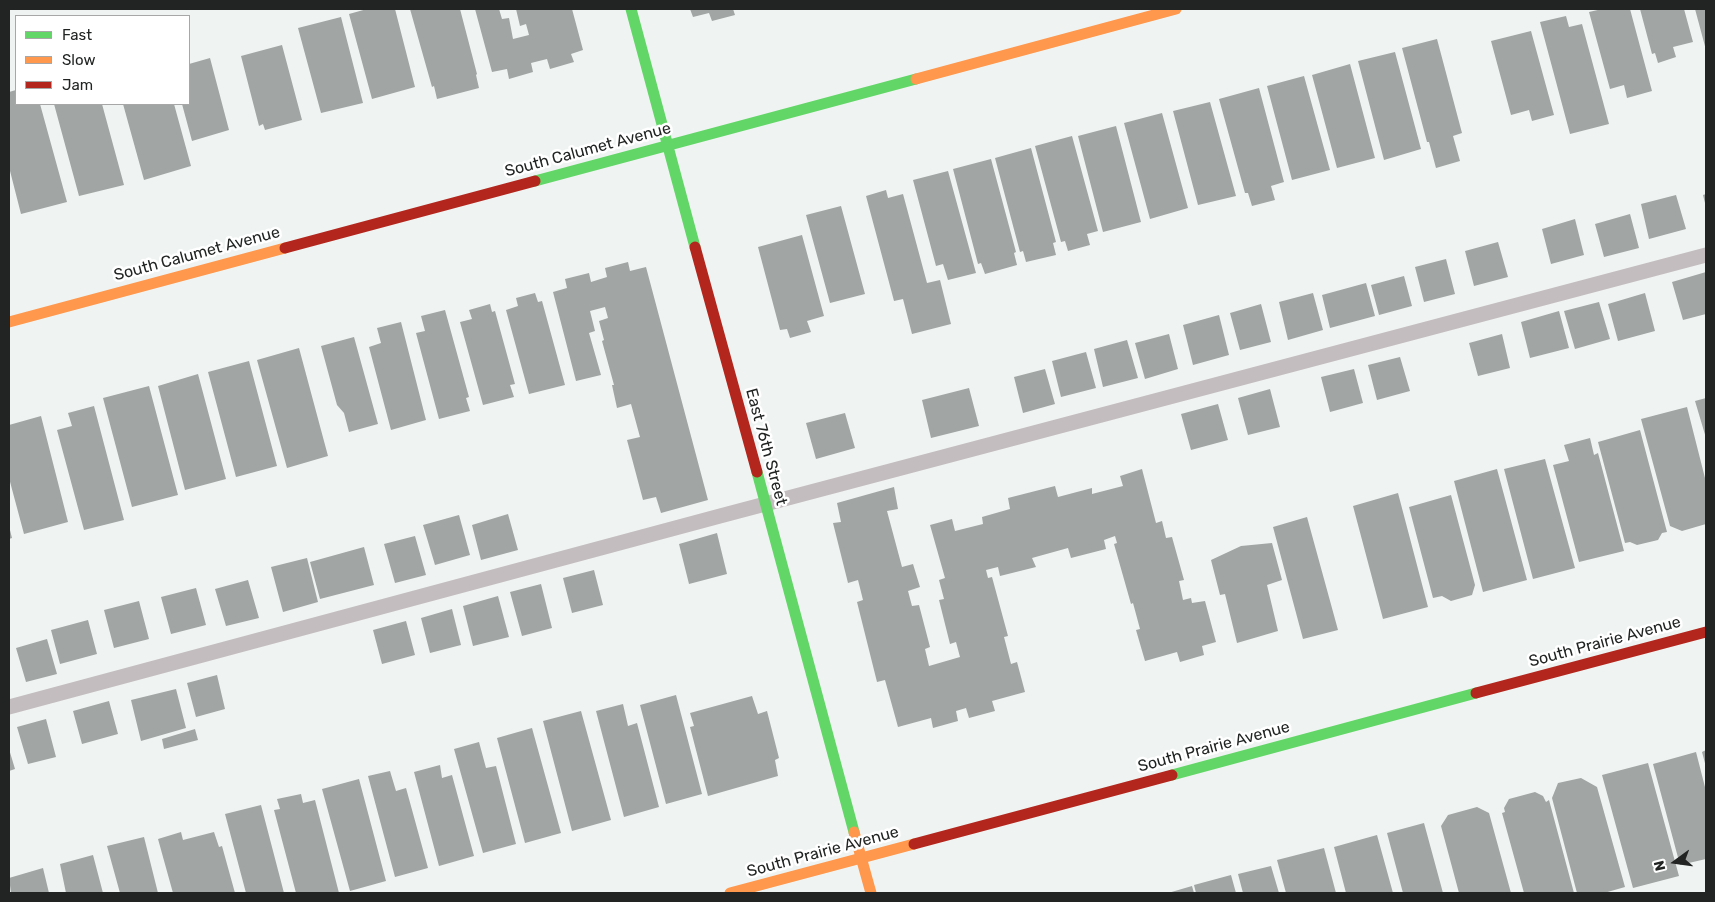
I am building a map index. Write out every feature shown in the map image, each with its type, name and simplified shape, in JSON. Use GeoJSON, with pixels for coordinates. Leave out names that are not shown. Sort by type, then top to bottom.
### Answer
{"type":"FeatureCollection","features":[{"type":"Feature","properties":{"kind":"street","name":"East 76th Street"},"geometry":{"type":"LineString","coordinates":[[631,9],[871,893]]}},
{"type":"Feature","properties":{"kind":"street","name":"South Calumet Avenue"},"geometry":{"type":"LineString","coordinates":[[9,322],[1176,9]]}},
{"type":"Feature","properties":{"kind":"street","name":"South Prairie Avenue"},"geometry":{"type":"LineString","coordinates":[[730,893],[1706,632]]}},
{"type":"Feature","properties":{"kind":"lane"},"geometry":{"type":"LineString","coordinates":[[9,707],[765,504],[1706,255]]}},
{"type":"Feature","properties":{"kind":"building"},"geometry":{"type":"Polygon","coordinates":[[[367,9],[395,9],[415,87],[372,99],[349,14],[367,9]]]}},
{"type":"Feature","properties":{"kind":"building"},"geometry":{"type":"Polygon","coordinates":[[[410,9],[460,9],[479,88],[437,99],[410,9]]]}},
{"type":"Feature","properties":{"kind":"building"},"geometry":{"type":"Polygon","coordinates":[[[475,9],[499,9],[502,19],[509,18],[513,39],[529,35],[526,24],[520,26],[516,9],[572,9],[583,50],[571,54],[574,62],[550,69],[547,59],[531,63],[533,72],[509,79],[507,69],[492,72],[475,9]]]}},
{"type":"Feature","properties":{"kind":"building"},"geometry":{"type":"Polygon","coordinates":[[[690,9],[733,9],[735,15],[712,21],[709,13],[693,17],[690,9]]]}},
{"type":"Feature","properties":{"kind":"building"},"geometry":{"type":"Polygon","coordinates":[[[1602,9],[1630,9],[1652,91],[1627,98],[1624,85],[1610,89],[1589,12],[1602,9]]]}},
{"type":"Feature","properties":{"kind":"building"},"geometry":{"type":"Polygon","coordinates":[[[1640,9],[1684,9],[1693,42],[1673,47],[1676,57],[1658,63],[1655,53],[1652,54],[1640,9]]]}},
{"type":"Feature","properties":{"kind":"building"},"geometry":{"type":"Polygon","coordinates":[[[1695,9],[1706,9],[1706,50],[1695,9]]]}},
{"type":"Feature","properties":{"kind":"building"},"geometry":{"type":"Polygon","coordinates":[[[1566,16],[1569,27],[1582,24],[1609,124],[1570,134],[1540,22],[1566,16]]]}},
{"type":"Feature","properties":{"kind":"building"},"geometry":{"type":"Polygon","coordinates":[[[341,17],[363,103],[321,113],[298,28],[341,17]]]}},
{"type":"Feature","properties":{"kind":"building"},"geometry":{"type":"Polygon","coordinates":[[[1531,31],[1554,115],[1532,121],[1529,110],[1511,115],[1491,41],[1531,31]]]}},
{"type":"Feature","properties":{"kind":"building"},"geometry":{"type":"Polygon","coordinates":[[[1437,39],[1462,133],[1453,136],[1460,161],[1436,168],[1429,142],[1427,142],[1402,48],[1437,39]]]}},
{"type":"Feature","properties":{"kind":"building"},"geometry":{"type":"Polygon","coordinates":[[[282,45],[302,120],[265,130],[263,124],[259,126],[241,56],[282,45]]]}},
{"type":"Feature","properties":{"kind":"building"},"geometry":{"type":"Polygon","coordinates":[[[1395,52],[1421,149],[1384,160],[1358,61],[1395,52]]]}},
{"type":"Feature","properties":{"kind":"building"},"geometry":{"type":"Polygon","coordinates":[[[210,58],[229,130],[192,141],[182,105],[190,105],[190,64],[210,58]]]}},
{"type":"Feature","properties":{"kind":"building"},"geometry":{"type":"Polygon","coordinates":[[[1350,64],[1375,158],[1337,168],[1312,75],[1350,64]]]}},
{"type":"Feature","properties":{"kind":"building"},"geometry":{"type":"Polygon","coordinates":[[[1304,76],[1330,170],[1292,180],[1267,86],[1304,76]]]}},
{"type":"Feature","properties":{"kind":"building"},"geometry":{"type":"Polygon","coordinates":[[[1259,88],[1284,182],[1271,186],[1275,200],[1252,206],[1248,193],[1245,193],[1219,99],[1259,88]]]}},
{"type":"Feature","properties":{"kind":"building"},"geometry":{"type":"Polygon","coordinates":[[[15,90],[15,105],[40,105],[67,202],[21,214],[9,167],[9,92],[15,90]]]}},
{"type":"Feature","properties":{"kind":"building"},"geometry":{"type":"Polygon","coordinates":[[[1210,102],[1236,196],[1198,205],[1173,111],[1210,102]]]}},
{"type":"Feature","properties":{"kind":"building"},"geometry":{"type":"Polygon","coordinates":[[[54,105],[102,105],[124,185],[79,196],[54,105]]]}},
{"type":"Feature","properties":{"kind":"building"},"geometry":{"type":"Polygon","coordinates":[[[123,105],[174,105],[191,166],[144,180],[123,105]]]}},
{"type":"Feature","properties":{"kind":"building"},"geometry":{"type":"Polygon","coordinates":[[[1162,113],[1188,208],[1150,219],[1124,123],[1162,113]]]}},
{"type":"Feature","properties":{"kind":"building"},"geometry":{"type":"Polygon","coordinates":[[[1116,126],[1141,222],[1103,232],[1078,136],[1116,126]]]}},
{"type":"Feature","properties":{"kind":"building"},"geometry":{"type":"Polygon","coordinates":[[[1072,136],[1098,231],[1087,234],[1090,245],[1068,251],[1065,241],[1061,242],[1035,146],[1072,136]]]}},
{"type":"Feature","properties":{"kind":"building"},"geometry":{"type":"Polygon","coordinates":[[[1031,148],[1056,242],[1053,243],[1056,255],[1026,262],[1023,251],[1020,252],[995,158],[1031,148]]]}},
{"type":"Feature","properties":{"kind":"building"},"geometry":{"type":"Polygon","coordinates":[[[991,159],[1016,252],[1014,253],[1017,265],[985,274],[981,263],[978,264],[953,169],[991,159]]]}},
{"type":"Feature","properties":{"kind":"building"},"geometry":{"type":"Polygon","coordinates":[[[948,171],[976,273],[948,280],[943,264],[936,266],[913,180],[948,171]]]}},
{"type":"Feature","properties":{"kind":"building"},"geometry":{"type":"Polygon","coordinates":[[[886,190],[888,198],[903,194],[927,283],[940,280],[951,324],[912,334],[903,299],[894,301],[866,196],[886,190]]]}},
{"type":"Feature","properties":{"kind":"building"},"geometry":{"type":"Polygon","coordinates":[[[1706,194],[1706,207],[1703,195],[1706,194]]]}},
{"type":"Feature","properties":{"kind":"building"},"geometry":{"type":"Polygon","coordinates":[[[1676,195],[1686,229],[1649,239],[1641,204],[1676,195]]]}},
{"type":"Feature","properties":{"kind":"building"},"geometry":{"type":"Polygon","coordinates":[[[841,206],[865,294],[830,303],[806,215],[841,206]]]}},
{"type":"Feature","properties":{"kind":"building"},"geometry":{"type":"Polygon","coordinates":[[[1630,214],[1639,248],[1604,257],[1595,224],[1630,214]]]}},
{"type":"Feature","properties":{"kind":"building"},"geometry":{"type":"Polygon","coordinates":[[[1575,219],[1584,255],[1551,264],[1542,229],[1575,219]]]}},
{"type":"Feature","properties":{"kind":"building"},"geometry":{"type":"Polygon","coordinates":[[[802,235],[824,316],[807,321],[811,332],[790,338],[787,329],[780,330],[758,247],[802,235]]]}},
{"type":"Feature","properties":{"kind":"building"},"geometry":{"type":"Polygon","coordinates":[[[1498,242],[1508,277],[1474,286],[1465,251],[1498,242]]]}},
{"type":"Feature","properties":{"kind":"building"},"geometry":{"type":"Polygon","coordinates":[[[1446,259],[1455,294],[1424,302],[1415,267],[1446,259]]]}},
{"type":"Feature","properties":{"kind":"building"},"geometry":{"type":"Polygon","coordinates":[[[628,262],[630,271],[646,267],[708,500],[661,513],[656,497],[643,500],[627,440],[640,437],[631,404],[617,408],[612,385],[614,385],[602,341],[604,340],[599,321],[608,318],[605,307],[590,311],[595,331],[589,333],[601,375],[576,381],[553,292],[567,288],[565,279],[589,273],[591,282],[607,277],[605,268],[628,262]]]}},
{"type":"Feature","properties":{"kind":"building"},"geometry":{"type":"Polygon","coordinates":[[[1706,272],[1706,314],[1683,320],[1672,282],[1706,272]]]}},
{"type":"Feature","properties":{"kind":"building"},"geometry":{"type":"Polygon","coordinates":[[[1404,276],[1412,306],[1379,315],[1371,285],[1404,276]]]}},
{"type":"Feature","properties":{"kind":"building"},"geometry":{"type":"Polygon","coordinates":[[[1366,283],[1375,316],[1330,328],[1322,295],[1366,283]]]}},
{"type":"Feature","properties":{"kind":"building"},"geometry":{"type":"Polygon","coordinates":[[[535,293],[538,302],[542,301],[565,385],[529,394],[506,310],[518,306],[516,298],[535,293]]]}},
{"type":"Feature","properties":{"kind":"building"},"geometry":{"type":"Polygon","coordinates":[[[1313,293],[1323,330],[1288,340],[1279,302],[1313,293]]]}},
{"type":"Feature","properties":{"kind":"building"},"geometry":{"type":"Polygon","coordinates":[[[1645,293],[1655,331],[1618,341],[1608,304],[1645,293]]]}},
{"type":"Feature","properties":{"kind":"building"},"geometry":{"type":"Polygon","coordinates":[[[1599,302],[1610,339],[1575,349],[1564,311],[1599,302]]]}},
{"type":"Feature","properties":{"kind":"building"},"geometry":{"type":"Polygon","coordinates":[[[490,304],[492,312],[495,311],[515,384],[510,385],[514,397],[483,405],[460,322],[472,319],[469,310],[490,304]]]}},
{"type":"Feature","properties":{"kind":"building"},"geometry":{"type":"Polygon","coordinates":[[[1261,304],[1271,342],[1240,350],[1230,313],[1261,304]]]}},
{"type":"Feature","properties":{"kind":"building"},"geometry":{"type":"Polygon","coordinates":[[[445,310],[469,397],[466,398],[470,411],[439,419],[416,333],[425,331],[421,316],[445,310]]]}},
{"type":"Feature","properties":{"kind":"building"},"geometry":{"type":"Polygon","coordinates":[[[1559,311],[1569,348],[1530,358],[1521,322],[1559,311]]]}},
{"type":"Feature","properties":{"kind":"building"},"geometry":{"type":"Polygon","coordinates":[[[1219,315],[1229,355],[1193,365],[1183,325],[1219,315]]]}},
{"type":"Feature","properties":{"kind":"building"},"geometry":{"type":"Polygon","coordinates":[[[401,322],[426,420],[391,430],[369,347],[381,343],[377,328],[401,322]]]}},
{"type":"Feature","properties":{"kind":"building"},"geometry":{"type":"Polygon","coordinates":[[[1169,334],[1178,369],[1145,379],[1135,343],[1169,334]]]}},
{"type":"Feature","properties":{"kind":"building"},"geometry":{"type":"Polygon","coordinates":[[[1502,334],[1510,368],[1478,376],[1469,343],[1502,334]]]}},
{"type":"Feature","properties":{"kind":"building"},"geometry":{"type":"Polygon","coordinates":[[[354,337],[378,424],[349,432],[344,413],[337,405],[321,346],[354,337]]]}},
{"type":"Feature","properties":{"kind":"building"},"geometry":{"type":"Polygon","coordinates":[[[1127,340],[1138,378],[1103,387],[1094,349],[1127,340]]]}},
{"type":"Feature","properties":{"kind":"building"},"geometry":{"type":"Polygon","coordinates":[[[299,348],[328,456],[287,468],[257,360],[299,348]]]}},
{"type":"Feature","properties":{"kind":"building"},"geometry":{"type":"Polygon","coordinates":[[[1086,352],[1096,388],[1061,397],[1052,361],[1086,352]]]}},
{"type":"Feature","properties":{"kind":"building"},"geometry":{"type":"Polygon","coordinates":[[[1400,357],[1410,391],[1377,400],[1368,365],[1400,357]]]}},
{"type":"Feature","properties":{"kind":"building"},"geometry":{"type":"Polygon","coordinates":[[[249,361],[277,466],[236,477],[208,372],[249,361]]]}},
{"type":"Feature","properties":{"kind":"building"},"geometry":{"type":"Polygon","coordinates":[[[1045,369],[1055,404],[1023,413],[1014,377],[1045,369]]]}},
{"type":"Feature","properties":{"kind":"building"},"geometry":{"type":"Polygon","coordinates":[[[1354,369],[1363,403],[1330,412],[1321,377],[1354,369]]]}},
{"type":"Feature","properties":{"kind":"building"},"geometry":{"type":"Polygon","coordinates":[[[198,374],[226,479],[185,490],[158,386],[198,374]]]}},
{"type":"Feature","properties":{"kind":"building"},"geometry":{"type":"Polygon","coordinates":[[[149,386],[178,495],[132,507],[103,398],[149,386]]]}},
{"type":"Feature","properties":{"kind":"building"},"geometry":{"type":"Polygon","coordinates":[[[969,388],[979,426],[931,438],[922,400],[969,388]]]}},
{"type":"Feature","properties":{"kind":"building"},"geometry":{"type":"Polygon","coordinates":[[[1270,389],[1280,427],[1248,435],[1238,398],[1270,389]]]}},
{"type":"Feature","properties":{"kind":"building"},"geometry":{"type":"Polygon","coordinates":[[[1706,398],[1706,438],[1695,401],[1706,398]]]}},
{"type":"Feature","properties":{"kind":"building"},"geometry":{"type":"Polygon","coordinates":[[[1218,404],[1228,440],[1191,450],[1181,414],[1218,404]]]}},
{"type":"Feature","properties":{"kind":"building"},"geometry":{"type":"Polygon","coordinates":[[[94,406],[124,520],[84,530],[57,430],[72,426],[68,413],[94,406]]]}},
{"type":"Feature","properties":{"kind":"building"},"geometry":{"type":"Polygon","coordinates":[[[1687,407],[1706,482],[1706,524],[1682,531],[1670,526],[1641,419],[1687,407]]]}},
{"type":"Feature","properties":{"kind":"building"},"geometry":{"type":"Polygon","coordinates":[[[845,413],[855,448],[816,459],[806,423],[845,413]]]}},
{"type":"Feature","properties":{"kind":"building"},"geometry":{"type":"Polygon","coordinates":[[[41,416],[68,522],[24,534],[9,478],[9,425],[41,416]]]}},
{"type":"Feature","properties":{"kind":"building"},"geometry":{"type":"Polygon","coordinates":[[[1640,430],[1667,532],[1662,533],[1658,540],[1637,545],[1630,542],[1625,543],[1598,442],[1640,430]]]}},
{"type":"Feature","properties":{"kind":"building"},"geometry":{"type":"Polygon","coordinates":[[[1590,438],[1594,455],[1598,453],[1624,551],[1579,562],[1553,465],[1569,461],[1564,445],[1590,438]]]}},
{"type":"Feature","properties":{"kind":"building"},"geometry":{"type":"Polygon","coordinates":[[[1545,459],[1575,568],[1533,579],[1504,469],[1545,459]]]}},
{"type":"Feature","properties":{"kind":"building"},"geometry":{"type":"Polygon","coordinates":[[[1142,469],[1156,523],[1162,521],[1166,538],[1172,537],[1184,580],[1179,581],[1183,600],[1191,598],[1192,603],[1205,601],[1216,642],[1202,646],[1204,655],[1180,662],[1177,652],[1145,661],[1136,630],[1140,629],[1114,544],[1117,543],[1115,536],[1104,540],[1106,549],[1071,558],[1068,548],[1032,558],[1036,567],[1000,576],[998,567],[986,570],[988,578],[992,577],[1008,636],[1004,637],[1011,664],[1017,662],[1025,692],[992,701],[995,711],[969,718],[966,708],[956,711],[958,721],[933,728],[931,718],[898,727],[885,680],[877,682],[857,602],[863,600],[858,580],[848,583],[833,523],[841,522],[837,503],[894,487],[898,509],[887,511],[902,567],[913,564],[920,587],[908,591],[912,606],[919,605],[930,647],[925,649],[929,666],[960,657],[956,642],[950,644],[939,600],[944,599],[939,580],[945,578],[930,525],[952,519],[955,531],[983,524],[982,517],[1010,509],[1008,498],[1055,486],[1058,497],[1092,488],[1092,494],[1123,486],[1120,476],[1142,469]]]}},
{"type":"Feature","properties":{"kind":"building"},"geometry":{"type":"Polygon","coordinates":[[[1497,469],[1527,580],[1483,592],[1454,481],[1497,469]]]}},
{"type":"Feature","properties":{"kind":"building"},"geometry":{"type":"Polygon","coordinates":[[[1398,493],[1428,607],[1383,619],[1353,506],[1398,493]]]}},
{"type":"Feature","properties":{"kind":"building"},"geometry":{"type":"Polygon","coordinates":[[[1451,495],[1475,585],[1472,595],[1451,601],[1442,596],[1433,598],[1409,507],[1451,495]]]}},
{"type":"Feature","properties":{"kind":"building"},"geometry":{"type":"Polygon","coordinates":[[[508,514],[518,550],[481,560],[472,525],[508,514]]]}},
{"type":"Feature","properties":{"kind":"building"},"geometry":{"type":"Polygon","coordinates":[[[459,515],[470,555],[435,565],[423,525],[459,515]]]}},
{"type":"Feature","properties":{"kind":"building"},"geometry":{"type":"Polygon","coordinates":[[[1307,517],[1338,630],[1303,639],[1273,527],[1307,517]]]}},
{"type":"Feature","properties":{"kind":"building"},"geometry":{"type":"Polygon","coordinates":[[[9,526],[12,538],[9,539],[9,526]]]}},
{"type":"Feature","properties":{"kind":"building"},"geometry":{"type":"Polygon","coordinates":[[[717,533],[727,574],[689,584],[679,544],[717,533]]]}},
{"type":"Feature","properties":{"kind":"building"},"geometry":{"type":"Polygon","coordinates":[[[415,536],[426,575],[395,583],[384,544],[415,536]]]}},
{"type":"Feature","properties":{"kind":"building"},"geometry":{"type":"Polygon","coordinates":[[[1272,543],[1282,580],[1267,585],[1278,631],[1237,643],[1225,594],[1220,595],[1211,560],[1241,546],[1272,543]]]}},
{"type":"Feature","properties":{"kind":"building"},"geometry":{"type":"Polygon","coordinates":[[[364,547],[374,585],[320,599],[310,562],[364,547]]]}},
{"type":"Feature","properties":{"kind":"building"},"geometry":{"type":"Polygon","coordinates":[[[307,558],[318,602],[283,612],[271,567],[307,558]]]}},
{"type":"Feature","properties":{"kind":"building"},"geometry":{"type":"Polygon","coordinates":[[[594,570],[603,605],[572,613],[563,578],[594,570]]]}},
{"type":"Feature","properties":{"kind":"building"},"geometry":{"type":"Polygon","coordinates":[[[248,580],[259,618],[226,626],[215,589],[248,580]]]}},
{"type":"Feature","properties":{"kind":"building"},"geometry":{"type":"Polygon","coordinates":[[[541,584],[552,628],[522,636],[510,592],[541,584]]]}},
{"type":"Feature","properties":{"kind":"building"},"geometry":{"type":"Polygon","coordinates":[[[196,588],[206,625],[171,634],[161,597],[196,588]]]}},
{"type":"Feature","properties":{"kind":"building"},"geometry":{"type":"Polygon","coordinates":[[[498,596],[509,637],[473,646],[463,606],[498,596]]]}},
{"type":"Feature","properties":{"kind":"building"},"geometry":{"type":"Polygon","coordinates":[[[139,601],[149,639],[114,648],[104,610],[139,601]]]}},
{"type":"Feature","properties":{"kind":"building"},"geometry":{"type":"Polygon","coordinates":[[[452,609],[461,645],[430,653],[421,618],[452,609]]]}},
{"type":"Feature","properties":{"kind":"building"},"geometry":{"type":"Polygon","coordinates":[[[88,620],[97,654],[60,664],[51,630],[88,620]]]}},
{"type":"Feature","properties":{"kind":"building"},"geometry":{"type":"Polygon","coordinates":[[[406,621],[415,655],[382,664],[373,630],[406,621]]]}},
{"type":"Feature","properties":{"kind":"building"},"geometry":{"type":"Polygon","coordinates":[[[47,639],[57,674],[26,682],[16,648],[47,639]]]}},
{"type":"Feature","properties":{"kind":"building"},"geometry":{"type":"Polygon","coordinates":[[[217,675],[225,709],[196,717],[187,683],[217,675]]]}},
{"type":"Feature","properties":{"kind":"building"},"geometry":{"type":"Polygon","coordinates":[[[176,689],[186,728],[141,741],[131,700],[176,689]]]}},
{"type":"Feature","properties":{"kind":"building"},"geometry":{"type":"Polygon","coordinates":[[[676,695],[702,794],[666,804],[640,705],[676,695]]]}},
{"type":"Feature","properties":{"kind":"building"},"geometry":{"type":"Polygon","coordinates":[[[752,696],[758,714],[767,711],[779,758],[775,760],[778,776],[708,796],[690,727],[694,726],[690,713],[752,696]]]}},
{"type":"Feature","properties":{"kind":"building"},"geometry":{"type":"Polygon","coordinates":[[[109,701],[118,734],[82,744],[73,711],[109,701]]]}},
{"type":"Feature","properties":{"kind":"building"},"geometry":{"type":"Polygon","coordinates":[[[623,704],[628,726],[637,723],[659,807],[624,817],[596,711],[623,704]]]}},
{"type":"Feature","properties":{"kind":"building"},"geometry":{"type":"Polygon","coordinates":[[[581,711],[611,820],[572,831],[543,721],[581,711]]]}},
{"type":"Feature","properties":{"kind":"building"},"geometry":{"type":"Polygon","coordinates":[[[46,719],[56,757],[28,764],[17,727],[46,719]]]}},
{"type":"Feature","properties":{"kind":"building"},"geometry":{"type":"Polygon","coordinates":[[[532,728],[561,833],[525,843],[497,738],[532,728]]]}},
{"type":"Feature","properties":{"kind":"building"},"geometry":{"type":"Polygon","coordinates":[[[195,729],[198,740],[164,749],[162,739],[195,729]]]}},
{"type":"Feature","properties":{"kind":"building"},"geometry":{"type":"Polygon","coordinates":[[[479,742],[486,768],[496,766],[516,844],[483,853],[454,749],[479,742]]]}},
{"type":"Feature","properties":{"kind":"building"},"geometry":{"type":"Polygon","coordinates":[[[9,749],[15,769],[9,771],[9,749]]]}},
{"type":"Feature","properties":{"kind":"building"},"geometry":{"type":"Polygon","coordinates":[[[1706,750],[1706,767],[1702,752],[1706,750]]]}},
{"type":"Feature","properties":{"kind":"building"},"geometry":{"type":"Polygon","coordinates":[[[1696,752],[1706,791],[1706,859],[1680,865],[1653,764],[1696,752]]]}},
{"type":"Feature","properties":{"kind":"building"},"geometry":{"type":"Polygon","coordinates":[[[1648,763],[1679,876],[1633,888],[1602,775],[1648,763]]]}},
{"type":"Feature","properties":{"kind":"building"},"geometry":{"type":"Polygon","coordinates":[[[440,765],[442,778],[452,775],[474,856],[439,866],[414,772],[440,765]]]}},
{"type":"Feature","properties":{"kind":"building"},"geometry":{"type":"Polygon","coordinates":[[[390,771],[396,791],[406,788],[428,868],[395,877],[368,776],[390,771]]]}},
{"type":"Feature","properties":{"kind":"building"},"geometry":{"type":"Polygon","coordinates":[[[1581,778],[1597,787],[1625,887],[1604,893],[1577,893],[1552,798],[1558,783],[1581,778]]]}},
{"type":"Feature","properties":{"kind":"building"},"geometry":{"type":"Polygon","coordinates":[[[359,779],[386,881],[350,891],[322,789],[359,779]]]}},
{"type":"Feature","properties":{"kind":"building"},"geometry":{"type":"Polygon","coordinates":[[[1535,792],[1543,796],[1546,802],[1549,800],[1574,893],[1524,893],[1502,813],[1505,812],[1504,808],[1509,799],[1535,792]]]}},
{"type":"Feature","properties":{"kind":"building"},"geometry":{"type":"Polygon","coordinates":[[[301,794],[303,803],[315,800],[339,893],[296,893],[274,810],[280,809],[277,799],[301,794]]]}},
{"type":"Feature","properties":{"kind":"building"},"geometry":{"type":"Polygon","coordinates":[[[261,805],[284,893],[246,893],[225,814],[261,805]]]}},
{"type":"Feature","properties":{"kind":"building"},"geometry":{"type":"Polygon","coordinates":[[[1477,807],[1489,813],[1511,893],[1459,893],[1441,826],[1448,815],[1477,807]]]}},
{"type":"Feature","properties":{"kind":"building"},"geometry":{"type":"Polygon","coordinates":[[[1424,823],[1443,893],[1403,893],[1387,833],[1424,823]]]}},
{"type":"Feature","properties":{"kind":"building"},"geometry":{"type":"Polygon","coordinates":[[[181,832],[183,840],[214,832],[219,847],[222,846],[235,893],[173,893],[158,839],[181,832]]]}},
{"type":"Feature","properties":{"kind":"building"},"geometry":{"type":"Polygon","coordinates":[[[1377,835],[1393,893],[1346,893],[1334,847],[1377,835]]]}},
{"type":"Feature","properties":{"kind":"building"},"geometry":{"type":"Polygon","coordinates":[[[144,837],[158,893],[120,893],[107,846],[144,837]]]}},
{"type":"Feature","properties":{"kind":"building"},"geometry":{"type":"Polygon","coordinates":[[[1324,848],[1336,893],[1286,893],[1277,860],[1324,848]]]}},
{"type":"Feature","properties":{"kind":"building"},"geometry":{"type":"Polygon","coordinates":[[[93,855],[103,893],[66,893],[60,864],[93,855]]]}},
{"type":"Feature","properties":{"kind":"building"},"geometry":{"type":"Polygon","coordinates":[[[1271,866],[1279,893],[1243,893],[1238,874],[1271,866]]]}},
{"type":"Feature","properties":{"kind":"building"},"geometry":{"type":"Polygon","coordinates":[[[43,868],[49,893],[11,893],[9,878],[43,868]]]}},
{"type":"Feature","properties":{"kind":"building"},"geometry":{"type":"Polygon","coordinates":[[[1231,875],[1236,893],[1196,893],[1194,885],[1231,875]]]}},
{"type":"Feature","properties":{"kind":"building"},"geometry":{"type":"Polygon","coordinates":[[[1192,886],[1194,893],[1168,893],[1192,886]]]}},
{"type":"Feature","properties":{"kind":"traffic: fast"},"geometry":{"type":"LineString","coordinates":[[631,9],[695,247]]}},
{"type":"Feature","properties":{"kind":"traffic: fast"},"geometry":{"type":"LineString","coordinates":[[535,181],[916,79]]}},
{"type":"Feature","properties":{"kind":"traffic: fast"},"geometry":{"type":"LineString","coordinates":[[757,472],[854,832]]}},
{"type":"Feature","properties":{"kind":"traffic: fast"},"geometry":{"type":"LineString","coordinates":[[1172,775],[1476,693]]}},
{"type":"Feature","properties":{"kind":"traffic: slow"},"geometry":{"type":"LineString","coordinates":[[916,79],[1176,9]]}},
{"type":"Feature","properties":{"kind":"traffic: slow"},"geometry":{"type":"LineString","coordinates":[[9,322],[285,248]]}},
{"type":"Feature","properties":{"kind":"traffic: slow"},"geometry":{"type":"LineString","coordinates":[[854,832],[871,893]]}},
{"type":"Feature","properties":{"kind":"traffic: slow"},"geometry":{"type":"LineString","coordinates":[[730,893],[914,844]]}},
{"type":"Feature","properties":{"kind":"traffic: jam"},"geometry":{"type":"LineString","coordinates":[[285,248],[535,181]]}},
{"type":"Feature","properties":{"kind":"traffic: jam"},"geometry":{"type":"LineString","coordinates":[[695,247],[757,472]]}},
{"type":"Feature","properties":{"kind":"traffic: jam"},"geometry":{"type":"LineString","coordinates":[[1476,693],[1706,632]]}},
{"type":"Feature","properties":{"kind":"traffic: jam"},"geometry":{"type":"LineString","coordinates":[[914,844],[1172,775]]}}]}
